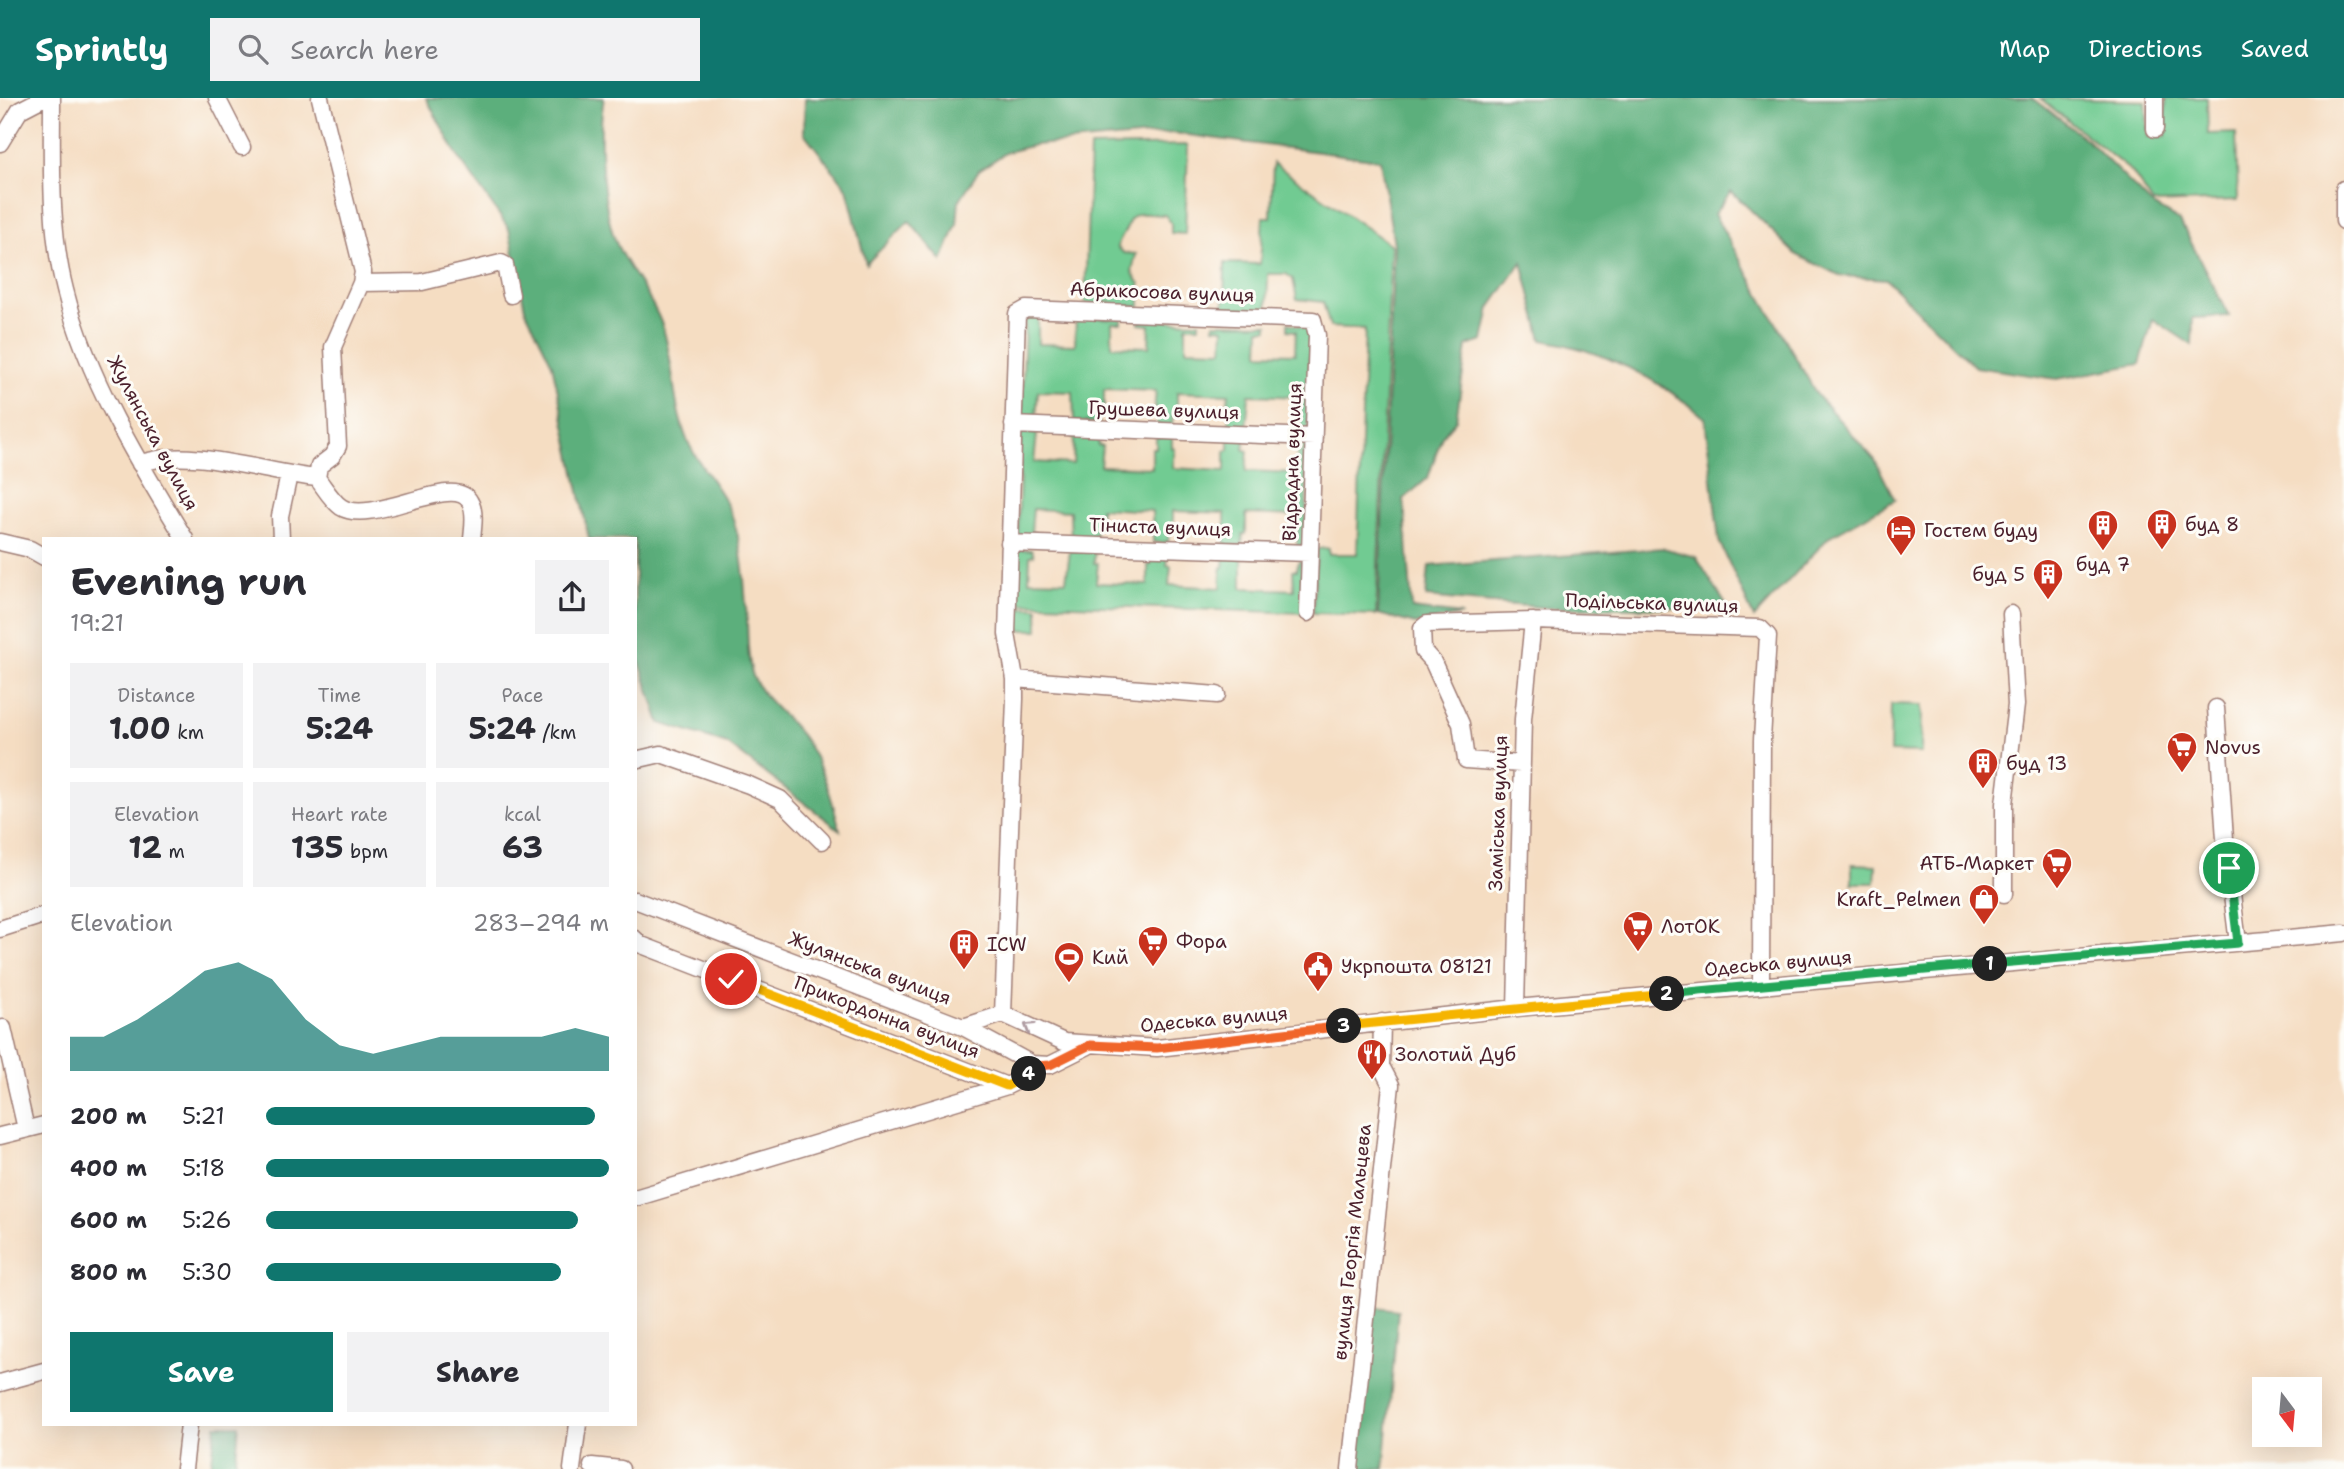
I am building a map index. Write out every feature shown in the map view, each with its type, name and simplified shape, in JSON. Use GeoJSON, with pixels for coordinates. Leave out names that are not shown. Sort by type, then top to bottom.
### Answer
{"type":"FeatureCollection","features":[{"type":"Feature","properties":{"kind":"street"},"geometry":{"type":"LineString","coordinates":[[0,143],[20,110],[43,98]]}},
{"type":"Feature","properties":{"kind":"street","name":"Жулянська вулиця"},"geometry":{"type":"LineString","coordinates":[[52,98],[52,177],[64,289],[94,369],[140,464],[184,537]]}},
{"type":"Feature","properties":{"kind":"street"},"geometry":{"type":"LineString","coordinates":[[217,98],[242,147]]}},
{"type":"Feature","properties":{"kind":"street"},"geometry":{"type":"LineString","coordinates":[[317,478],[319,466],[332,456],[338,446],[333,347],[361,283],[362,262],[320,98]]}},
{"type":"Feature","properties":{"kind":"street"},"geometry":{"type":"LineString","coordinates":[[2155,98],[2155,129]]}},
{"type":"Feature","properties":{"kind":"street"},"geometry":{"type":"LineString","coordinates":[[2344,189],[2344,221]]}},
{"type":"Feature","properties":{"kind":"street"},"geometry":{"type":"LineString","coordinates":[[361,283],[422,282],[501,263],[505,265],[511,295]]}},
{"type":"Feature","properties":{"kind":"street","name":"Абрикосова вулиця"},"geometry":{"type":"LineString","coordinates":[[1013,425],[1017,314],[1026,309],[1307,318]]}},
{"type":"Feature","properties":{"kind":"street","name":"Відрадна вулиця"},"geometry":{"type":"LineString","coordinates":[[1307,318],[1313,320],[1317,335],[1308,613]]}},
{"type":"Feature","properties":{"kind":"street"},"geometry":{"type":"LineString","coordinates":[[992,1040],[989,1026],[999,1015],[1016,679],[1006,634],[1013,425]]}},
{"type":"Feature","properties":{"kind":"street","name":"Грушева вулиця"},"geometry":{"type":"LineString","coordinates":[[1013,425],[1314,437]]}},
{"type":"Feature","properties":{"kind":"street"},"geometry":{"type":"LineString","coordinates":[[140,464],[155,458],[181,456],[317,478],[342,508],[361,511],[399,507],[448,491],[466,496],[471,502],[472,537]]}},
{"type":"Feature","properties":{"kind":"street"},"geometry":{"type":"LineString","coordinates":[[281,537],[280,516],[289,475]]}},
{"type":"Feature","properties":{"kind":"street"},"geometry":{"type":"LineString","coordinates":[[0,542],[30,549],[42,556]]}},
{"type":"Feature","properties":{"kind":"street","name":"Тіниста вулиця"},"geometry":{"type":"LineString","coordinates":[[1009,543],[1310,553]]}},
{"type":"Feature","properties":{"kind":"street"},"geometry":{"type":"LineString","coordinates":[[2004,894],[2004,804],[2016,705],[2011,614]]}},
{"type":"Feature","properties":{"kind":"street","name":"Заміська вулиця"},"geometry":{"type":"LineString","coordinates":[[1516,1008],[1521,764],[1533,621]]}},
{"type":"Feature","properties":{"kind":"street","name":"Подільська вулиця"},"geometry":{"type":"LineString","coordinates":[[1521,764],[1466,760],[1461,724],[1433,662],[1423,651],[1422,628],[1427,624],[1533,621],[1738,625],[1760,628],[1768,636],[1762,740],[1761,985]]}},
{"type":"Feature","properties":{"kind":"street"},"geometry":{"type":"LineString","coordinates":[[1016,679],[1217,695]]}},
{"type":"Feature","properties":{"kind":"street"},"geometry":{"type":"LineString","coordinates":[[2216,708],[2224,839],[2238,943]]}},
{"type":"Feature","properties":{"kind":"street"},"geometry":{"type":"LineString","coordinates":[[637,760],[661,754],[749,785],[780,799],[822,841]]}},
{"type":"Feature","properties":{"kind":"street","name":"Жулянська вулиця"},"geometry":{"type":"LineString","coordinates":[[637,901],[963,1027],[999,1015]]}},
{"type":"Feature","properties":{"kind":"street"},"geometry":{"type":"LineString","coordinates":[[0,929],[42,916]]}},
{"type":"Feature","properties":{"kind":"street","name":"Одеська вулиця"},"geometry":{"type":"LineString","coordinates":[[1090,1045],[1125,1048],[1190,1045],[1382,1021],[2344,933]]}},
{"type":"Feature","properties":{"kind":"street","name":"Прикордонна вулиця"},"geometry":{"type":"LineString","coordinates":[[637,942],[1007,1086]]}},
{"type":"Feature","properties":{"kind":"street"},"geometry":{"type":"LineString","coordinates":[[999,1015],[1054,1040],[1090,1045]]}},
{"type":"Feature","properties":{"kind":"street","name":"вулиця Георгія Мальцева"},"geometry":{"type":"LineString","coordinates":[[1350,1469],[1391,1085],[1381,1066],[1382,1021]]}},
{"type":"Feature","properties":{"kind":"street"},"geometry":{"type":"LineString","coordinates":[[963,1027],[1037,1066]]}},
{"type":"Feature","properties":{"kind":"street"},"geometry":{"type":"LineString","coordinates":[[2,1028],[26,1129]]}},
{"type":"Feature","properties":{"kind":"street"},"geometry":{"type":"LineString","coordinates":[[1054,1040],[1059,1051],[1056,1062]]}},
{"type":"Feature","properties":{"kind":"street"},"geometry":{"type":"LineString","coordinates":[[637,1197],[1007,1086],[1027,1076],[1037,1066],[1056,1062],[1090,1045]]}},
{"type":"Feature","properties":{"kind":"street"},"geometry":{"type":"LineString","coordinates":[[0,1136],[42,1125]]}},
{"type":"Feature","properties":{"kind":"street"},"geometry":{"type":"LineString","coordinates":[[0,1383],[42,1372]]}},
{"type":"Feature","properties":{"kind":"street"},"geometry":{"type":"LineString","coordinates":[[184,1469],[189,1426]]}},
{"type":"Feature","properties":{"kind":"street"},"geometry":{"type":"LineString","coordinates":[[572,1469],[578,1426]]}},
{"type":"Feature","properties":{"kind":"street"},"geometry":{"type":"LineString","coordinates":[[592,1466],[621,1469]]}},
{"type":"Feature","properties":{"kind":"green space"},"geometry":{"type":"Polygon","coordinates":[[[426,98],[604,98],[601,150],[604,189],[611,225],[620,251],[653,305],[663,328],[678,410],[686,437],[732,516],[742,564],[751,670],[758,686],[800,733],[812,752],[827,784],[840,830],[727,744],[660,723],[637,654],[637,537],[589,537],[552,364],[525,309],[509,229],[457,155],[426,98]]]}},
{"type":"Feature","properties":{"kind":"green space"},"geometry":{"type":"Polygon","coordinates":[[[805,98],[2033,98],[2088,141],[2151,204],[2180,221],[2229,316],[2193,318],[2192,345],[2153,319],[2140,364],[2057,379],[1975,367],[1886,279],[1841,276],[1797,255],[1731,191],[1714,214],[1817,395],[1875,460],[1895,500],[1829,537],[1754,618],[1719,541],[1705,418],[1669,391],[1629,368],[1586,350],[1542,340],[1522,262],[1490,308],[1483,341],[1467,346],[1456,420],[1442,436],[1428,478],[1404,499],[1412,609],[1462,615],[1415,624],[1378,614],[1394,244],[1380,160],[1173,133],[1035,145],[1007,152],[979,170],[959,201],[957,224],[942,261],[909,221],[866,264],[847,188],[804,133],[805,98]]]}},
{"type":"Feature","properties":{"kind":"green space"},"geometry":{"type":"Polygon","coordinates":[[[2040,98],[2146,101],[2148,137],[2166,136],[2166,98],[2207,98],[2208,134],[2236,133],[2238,200],[2153,203],[2132,172],[2040,98]]]}},
{"type":"Feature","properties":{"kind":"green space"},"geometry":{"type":"Polygon","coordinates":[[[1188,145],[1185,234],[1171,233],[1171,223],[1165,215],[1141,214],[1129,221],[1119,242],[1118,248],[1124,253],[1136,254],[1132,272],[1140,284],[1140,306],[1085,304],[1090,147],[1188,145]]]}},
{"type":"Feature","properties":{"kind":"green space"},"geometry":{"type":"Polygon","coordinates":[[[1273,163],[1391,245],[1376,615],[1313,613],[1317,549],[1329,548],[1329,554],[1357,554],[1365,329],[1330,327],[1323,302],[1297,299],[1293,279],[1286,274],[1268,274],[1267,310],[1224,309],[1225,263],[1260,264],[1263,217],[1271,217],[1273,163]]]}},
{"type":"Feature","properties":{"kind":"green space"},"geometry":{"type":"Polygon","coordinates":[[[1025,316],[1038,316],[1038,344],[1075,345],[1076,317],[1122,319],[1122,323],[1112,323],[1112,346],[1149,347],[1150,325],[1139,324],[1140,320],[1199,322],[1199,326],[1186,326],[1186,349],[1223,350],[1224,328],[1214,327],[1214,323],[1268,324],[1268,329],[1260,329],[1259,353],[1295,354],[1296,331],[1288,330],[1288,323],[1310,328],[1308,428],[1301,431],[1301,397],[1249,395],[1246,429],[1229,428],[1229,414],[1226,414],[1229,394],[1177,392],[1177,412],[1173,412],[1172,425],[1157,425],[1157,412],[1154,411],[1156,391],[1104,389],[1104,409],[1099,409],[1099,424],[1074,421],[1073,392],[1038,391],[1036,418],[1022,419],[1025,316]]]}},
{"type":"Feature","properties":{"kind":"green space"},"geometry":{"type":"Polygon","coordinates":[[[1021,432],[1037,434],[1034,462],[1073,464],[1074,439],[1071,435],[1099,435],[1098,446],[1102,446],[1100,466],[1152,468],[1152,448],[1156,448],[1156,437],[1172,437],[1172,448],[1175,449],[1173,468],[1225,471],[1225,451],[1229,450],[1229,439],[1245,439],[1244,450],[1248,451],[1246,471],[1297,473],[1297,453],[1302,452],[1302,442],[1307,443],[1306,544],[1297,547],[1298,516],[1246,514],[1246,534],[1243,534],[1242,545],[1225,545],[1225,513],[1173,511],[1173,531],[1169,531],[1168,543],[1153,542],[1152,511],[1100,508],[1101,528],[1096,528],[1095,541],[1071,540],[1070,511],[1033,509],[1031,532],[1034,533],[1034,538],[1018,536],[1021,432]]]}},
{"type":"Feature","properties":{"kind":"green space"},"geometry":{"type":"Polygon","coordinates":[[[1663,548],[1696,557],[1728,608],[1549,608],[1426,597],[1429,566],[1663,548]]]}},
{"type":"Feature","properties":{"kind":"green space"},"geometry":{"type":"Polygon","coordinates":[[[1019,549],[1032,550],[1034,555],[1030,556],[1029,580],[1066,581],[1070,551],[1095,551],[1094,563],[1098,563],[1096,583],[1148,585],[1148,565],[1151,565],[1152,554],[1168,554],[1167,565],[1171,566],[1169,585],[1221,588],[1221,568],[1224,567],[1225,557],[1242,557],[1242,588],[1294,590],[1293,570],[1297,570],[1298,562],[1302,560],[1304,613],[1014,603],[1016,553],[1019,549]]]}},
{"type":"Feature","properties":{"kind":"green space"},"geometry":{"type":"Polygon","coordinates":[[[1015,607],[1038,608],[1038,630],[1014,630],[1015,607]]]}},
{"type":"Feature","properties":{"kind":"green space"},"geometry":{"type":"Polygon","coordinates":[[[1891,704],[1922,705],[1921,753],[1890,752],[1891,704]]]}},
{"type":"Feature","properties":{"kind":"green space"},"geometry":{"type":"Polygon","coordinates":[[[1852,864],[1876,865],[1875,883],[1852,883],[1852,864]]]}},
{"type":"Feature","properties":{"kind":"green space"},"geometry":{"type":"Polygon","coordinates":[[[1371,1306],[1398,1310],[1386,1449],[1384,1469],[1355,1469],[1371,1306]]]}},
{"type":"Feature","properties":{"kind":"green space"},"geometry":{"type":"Polygon","coordinates":[[[216,1426],[239,1426],[235,1469],[211,1469],[216,1426]]]}},
{"type":"Feature","properties":{"kind":"place","name":"буд 8"},"geometry":{"type":"Point","coordinates":[2162,551]}},
{"type":"Feature","properties":{"kind":"place","name":"буд 7"},"geometry":{"type":"Point","coordinates":[2103,552]}},
{"type":"Feature","properties":{"kind":"place","name":"Гостем буду"},"geometry":{"type":"Point","coordinates":[1901,557]}},
{"type":"Feature","properties":{"kind":"place","name":"буд 5"},"geometry":{"type":"Point","coordinates":[2048,601]}},
{"type":"Feature","properties":{"kind":"place","name":"Novus"},"geometry":{"type":"Point","coordinates":[2182,774]}},
{"type":"Feature","properties":{"kind":"place","name":"буд 13"},"geometry":{"type":"Point","coordinates":[1983,790]}},
{"type":"Feature","properties":{"kind":"place","name":"АТБ-Маркет"},"geometry":{"type":"Point","coordinates":[2057,890]}},
{"type":"Feature","properties":{"kind":"place","name":"Kraft_Pelmen"},"geometry":{"type":"Point","coordinates":[1984,926]}},
{"type":"Feature","properties":{"kind":"place","name":"ЛотОК"},"geometry":{"type":"Point","coordinates":[1638,953]}},
{"type":"Feature","properties":{"kind":"place","name":"Фора"},"geometry":{"type":"Point","coordinates":[1153,968]}},
{"type":"Feature","properties":{"kind":"place","name":"ICW"},"geometry":{"type":"Point","coordinates":[964,971]}},
{"type":"Feature","properties":{"kind":"place","name":"Кий"},"geometry":{"type":"Point","coordinates":[1069,984]}},
{"type":"Feature","properties":{"kind":"place","name":"Укрпошта 08121"},"geometry":{"type":"Point","coordinates":[1318,993]}},
{"type":"Feature","properties":{"kind":"place","name":"Золотий Дуб"},"geometry":{"type":"Point","coordinates":[1372,1081]}},
{"type":"Feature","properties":{"kind":"route"},"geometry":{"type":"LineString","coordinates":[[731,979],[1007,1086],[1027,1076],[1037,1066],[1050,1065],[1090,1045],[1157,1048],[1382,1021],[2238,943],[2229,868]]}}]}
